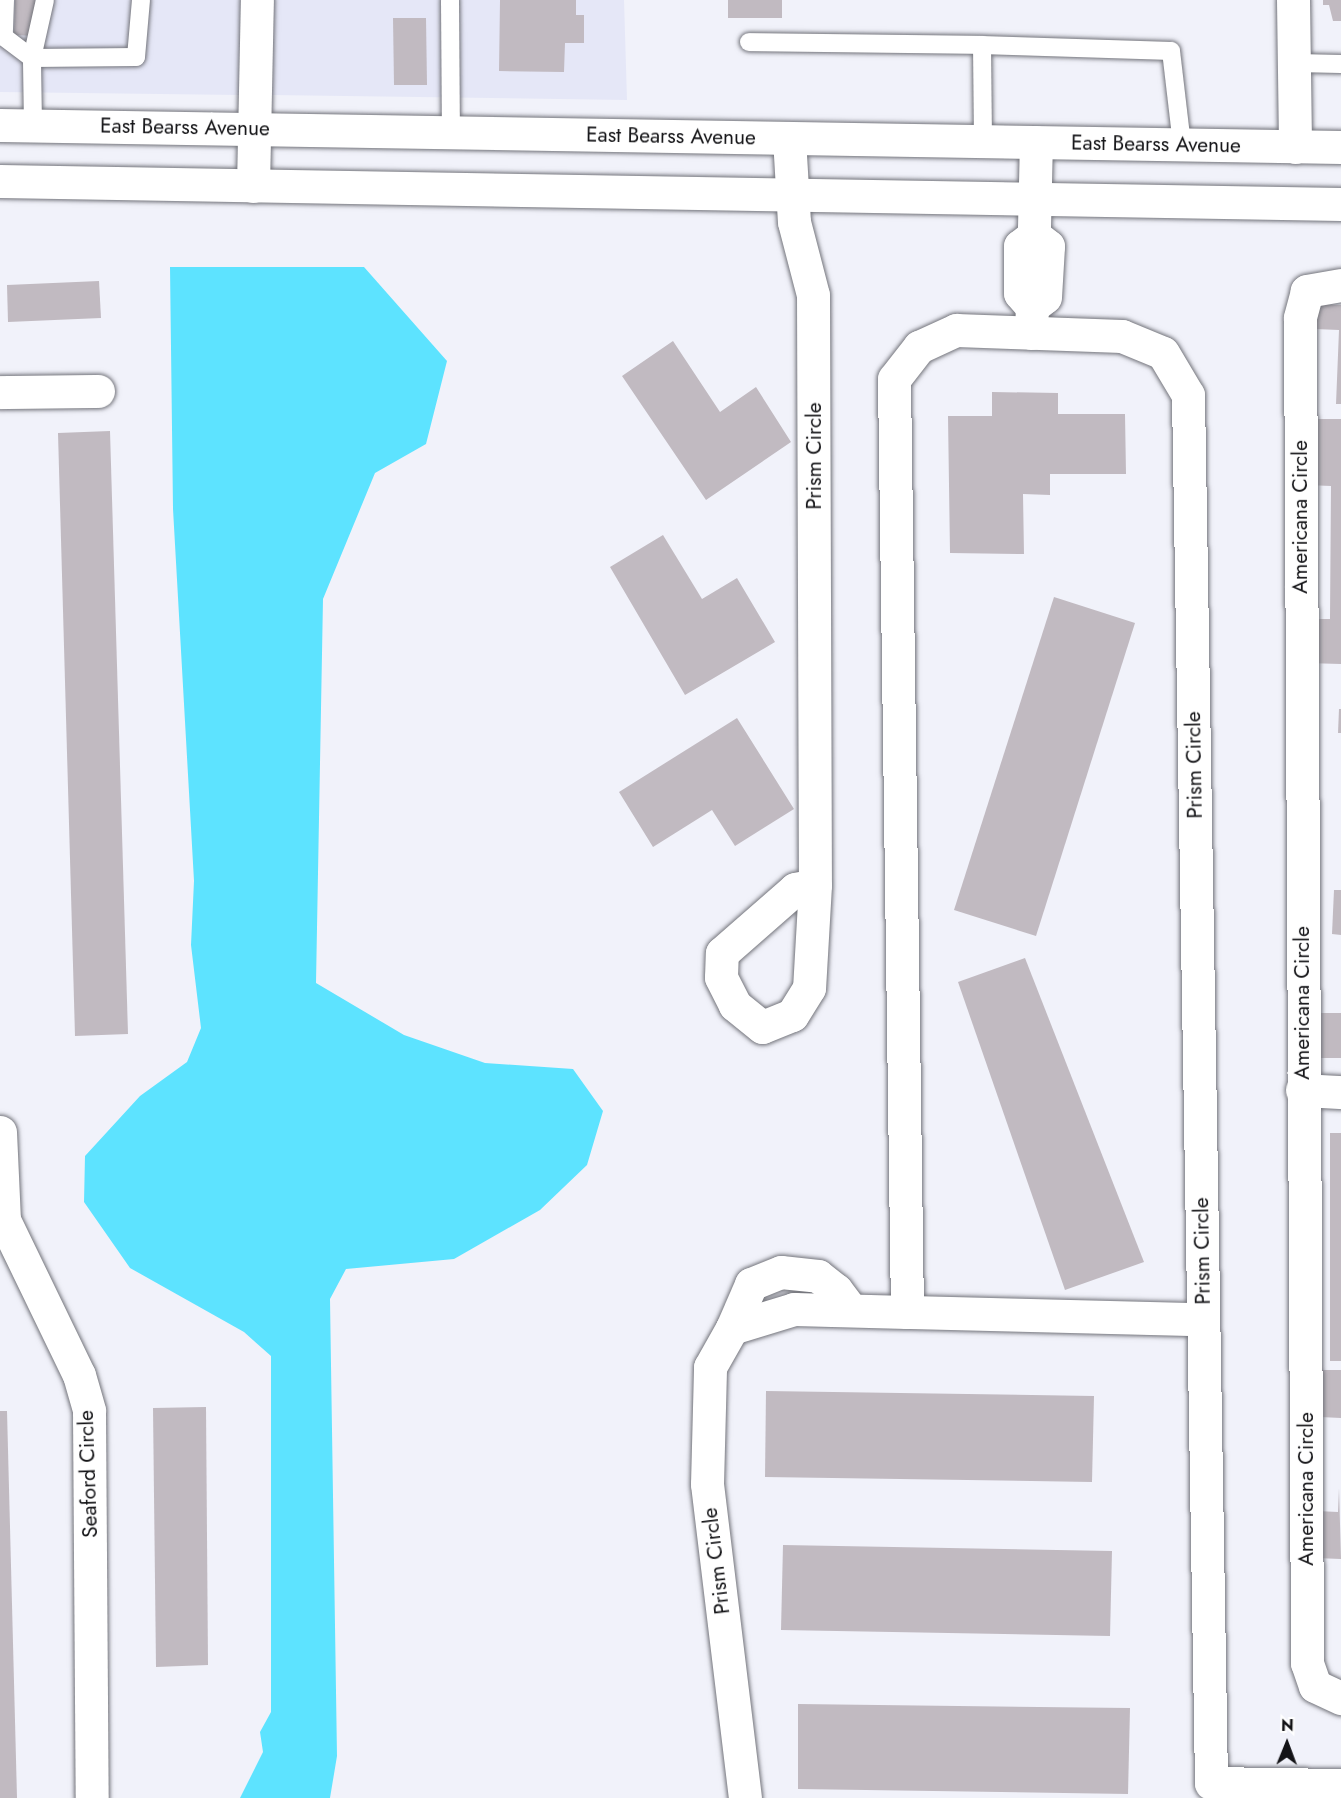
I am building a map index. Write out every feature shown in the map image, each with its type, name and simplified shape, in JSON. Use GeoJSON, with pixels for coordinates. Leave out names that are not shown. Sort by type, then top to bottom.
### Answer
{"type":"FeatureCollection","features":[{"type":"Feature","properties":{"kind":"street"},"geometry":{"type":"LineString","coordinates":[[253,186],[258,0]]}},
{"type":"Feature","properties":{"kind":"street"},"geometry":{"type":"LineString","coordinates":[[1293,0],[1296,63],[1295,147]]}},
{"type":"Feature","properties":{"kind":"street","name":"East Bearss Avenue"},"geometry":{"type":"LineString","coordinates":[[0,124],[1341,147]]}},
{"type":"Feature","properties":{"kind":"street","name":"Prism Circle"},"geometry":{"type":"LineString","coordinates":[[789,138],[794,222],[813,295],[815,885]]}},
{"type":"Feature","properties":{"kind":"street"},"geometry":{"type":"LineString","coordinates":[[1031,320],[1045,297],[1048,246],[1034,235],[1036,142]]}},
{"type":"Feature","properties":{"kind":"street"},"geometry":{"type":"LineString","coordinates":[[0,181],[1341,204]]}},
{"type":"Feature","properties":{"kind":"street","name":"Americana Circle"},"geometry":{"type":"LineString","coordinates":[[1341,285],[1307,291],[1300,318],[1302,1090],[1307,1663],[1315,1686],[1341,1698]]}},
{"type":"Feature","properties":{"kind":"street","name":"Prism Circle"},"geometry":{"type":"LineString","coordinates":[[907,1312],[894,379],[919,347],[956,330],[1031,320],[1122,336],[1162,353],[1188,395],[1210,1790],[1341,1785]]}},
{"type":"Feature","properties":{"kind":"street"},"geometry":{"type":"LineString","coordinates":[[0,392],[98,391]]}},
{"type":"Feature","properties":{"kind":"street"},"geometry":{"type":"LineString","coordinates":[[1302,1090],[1341,1092]]}},
{"type":"Feature","properties":{"kind":"street","name":"Seaford Circle"},"geometry":{"type":"LineString","coordinates":[[0,1132],[4,1220],[79,1375],[89,1411],[92,1798]]}},
{"type":"Feature","properties":{"kind":"street","name":"Prism Circle"},"geometry":{"type":"LineString","coordinates":[[745,1798],[707,1484],[710,1367],[732,1328],[751,1284],[781,1272],[818,1276],[836,1290],[851,1310],[1203,1318]]}},
{"type":"Feature","properties":{"kind":"lane"},"geometry":{"type":"LineString","coordinates":[[5,0],[4,37],[32,58],[136,57],[141,0]]}},
{"type":"Feature","properties":{"kind":"lane"},"geometry":{"type":"LineString","coordinates":[[33,125],[32,58],[45,0]]}},
{"type":"Feature","properties":{"kind":"lane"},"geometry":{"type":"LineString","coordinates":[[450,0],[451,132]]}},
{"type":"Feature","properties":{"kind":"lane"},"geometry":{"type":"LineString","coordinates":[[750,42],[982,45],[1171,51],[1182,145]]}},
{"type":"Feature","properties":{"kind":"lane"},"geometry":{"type":"LineString","coordinates":[[982,45],[983,141]]}},
{"type":"Feature","properties":{"kind":"lane"},"geometry":{"type":"LineString","coordinates":[[1296,63],[1341,64]]}},
{"type":"Feature","properties":{"kind":"shaded area"},"geometry":{"type":"Polygon","coordinates":[[[0,0],[242,0],[240,95],[0,92],[0,0]]]}},
{"type":"Feature","properties":{"kind":"shaded area"},"geometry":{"type":"Polygon","coordinates":[[[273,0],[624,0],[627,100],[272,95],[273,0]]]}},
{"type":"Feature","properties":{"kind":"water"},"geometry":{"type":"Polygon","coordinates":[[[170,267],[364,267],[447,361],[426,444],[375,473],[323,599],[316,983],[404,1035],[485,1063],[573,1069],[603,1111],[587,1165],[540,1210],[454,1259],[346,1269],[330,1299],[337,1756],[330,1798],[240,1798],[263,1752],[260,1732],[271,1712],[271,1356],[244,1332],[130,1268],[84,1202],[85,1156],[140,1096],[187,1062],[201,1028],[191,945],[194,881],[173,509],[170,267]]]}},
{"type":"Feature","properties":{"kind":"building"},"geometry":{"type":"Polygon","coordinates":[[[15,0],[35,0],[34,36],[14,35],[15,0]]]}},
{"type":"Feature","properties":{"kind":"building"},"geometry":{"type":"Polygon","coordinates":[[[500,0],[576,0],[576,15],[584,15],[584,43],[565,43],[564,72],[499,71],[500,0]]]}},
{"type":"Feature","properties":{"kind":"building"},"geometry":{"type":"Polygon","coordinates":[[[728,0],[782,0],[782,18],[728,18],[728,0]]]}},
{"type":"Feature","properties":{"kind":"building"},"geometry":{"type":"Polygon","coordinates":[[[1323,0],[1341,0],[1341,21],[1333,21],[1329,5],[1323,5],[1323,0]]]}},
{"type":"Feature","properties":{"kind":"building"},"geometry":{"type":"Polygon","coordinates":[[[393,18],[426,18],[427,85],[394,85],[393,18]]]}},
{"type":"Feature","properties":{"kind":"building"},"geometry":{"type":"Polygon","coordinates":[[[99,281],[101,318],[8,322],[7,285],[99,281]]]}},
{"type":"Feature","properties":{"kind":"building"},"geometry":{"type":"Polygon","coordinates":[[[1316,304],[1341,305],[1341,404],[1336,404],[1339,330],[1315,329],[1316,304]]]}},
{"type":"Feature","properties":{"kind":"building"},"geometry":{"type":"Polygon","coordinates":[[[673,341],[720,412],[756,387],[791,442],[706,500],[622,376],[673,341]]]}},
{"type":"Feature","properties":{"kind":"building"},"geometry":{"type":"Polygon","coordinates":[[[992,392],[1058,393],[1058,414],[1125,414],[1126,474],[1050,474],[1050,495],[1023,494],[1024,554],[950,553],[948,416],[992,416],[992,392]]]}},
{"type":"Feature","properties":{"kind":"building"},"geometry":{"type":"Polygon","coordinates":[[[1308,419],[1341,419],[1341,664],[1306,663],[1306,619],[1330,619],[1331,486],[1307,485],[1308,419]]]}},
{"type":"Feature","properties":{"kind":"building"},"geometry":{"type":"Polygon","coordinates":[[[110,431],[128,1034],[75,1036],[58,433],[110,431]]]}},
{"type":"Feature","properties":{"kind":"building"},"geometry":{"type":"Polygon","coordinates":[[[663,535],[702,599],[737,578],[775,642],[685,695],[610,567],[663,535]]]}},
{"type":"Feature","properties":{"kind":"building"},"geometry":{"type":"Polygon","coordinates":[[[1054,597],[1135,623],[1036,936],[954,910],[1054,597]]]}},
{"type":"Feature","properties":{"kind":"building"},"geometry":{"type":"Polygon","coordinates":[[[1339,709],[1341,709],[1341,733],[1338,733],[1339,709]]]}},
{"type":"Feature","properties":{"kind":"building"},"geometry":{"type":"Polygon","coordinates":[[[737,718],[794,809],[735,846],[712,810],[653,847],[619,792],[737,718]]]}},
{"type":"Feature","properties":{"kind":"building"},"geometry":{"type":"Polygon","coordinates":[[[1334,890],[1341,890],[1341,935],[1332,934],[1334,890]]]}},
{"type":"Feature","properties":{"kind":"building"},"geometry":{"type":"Polygon","coordinates":[[[1025,958],[1144,1262],[1065,1290],[958,982],[1025,958]]]}},
{"type":"Feature","properties":{"kind":"building"},"geometry":{"type":"Polygon","coordinates":[[[1319,1013],[1341,1013],[1341,1058],[1318,1058],[1319,1013]]]}},
{"type":"Feature","properties":{"kind":"building"},"geometry":{"type":"Polygon","coordinates":[[[1330,1133],[1341,1133],[1341,1361],[1330,1361],[1330,1133]]]}},
{"type":"Feature","properties":{"kind":"building"},"geometry":{"type":"Polygon","coordinates":[[[1321,1370],[1341,1370],[1341,1418],[1320,1417],[1321,1370]]]}},
{"type":"Feature","properties":{"kind":"building"},"geometry":{"type":"Polygon","coordinates":[[[766,1391],[1094,1396],[1092,1482],[765,1477],[766,1391]]]}},
{"type":"Feature","properties":{"kind":"building"},"geometry":{"type":"Polygon","coordinates":[[[206,1407],[208,1665],[156,1667],[153,1408],[206,1407]]]}},
{"type":"Feature","properties":{"kind":"building"},"geometry":{"type":"Polygon","coordinates":[[[0,1411],[7,1411],[17,1798],[0,1798],[0,1411]]]}},
{"type":"Feature","properties":{"kind":"building"},"geometry":{"type":"Polygon","coordinates":[[[1339,1488],[1341,1559],[1316,1558],[1317,1511],[1338,1512],[1339,1488]]]}},
{"type":"Feature","properties":{"kind":"building"},"geometry":{"type":"Polygon","coordinates":[[[783,1545],[1112,1551],[1110,1636],[781,1630],[783,1545]]]}},
{"type":"Feature","properties":{"kind":"building"},"geometry":{"type":"Polygon","coordinates":[[[798,1704],[1130,1708],[1128,1794],[798,1789],[798,1704]]]}}]}
